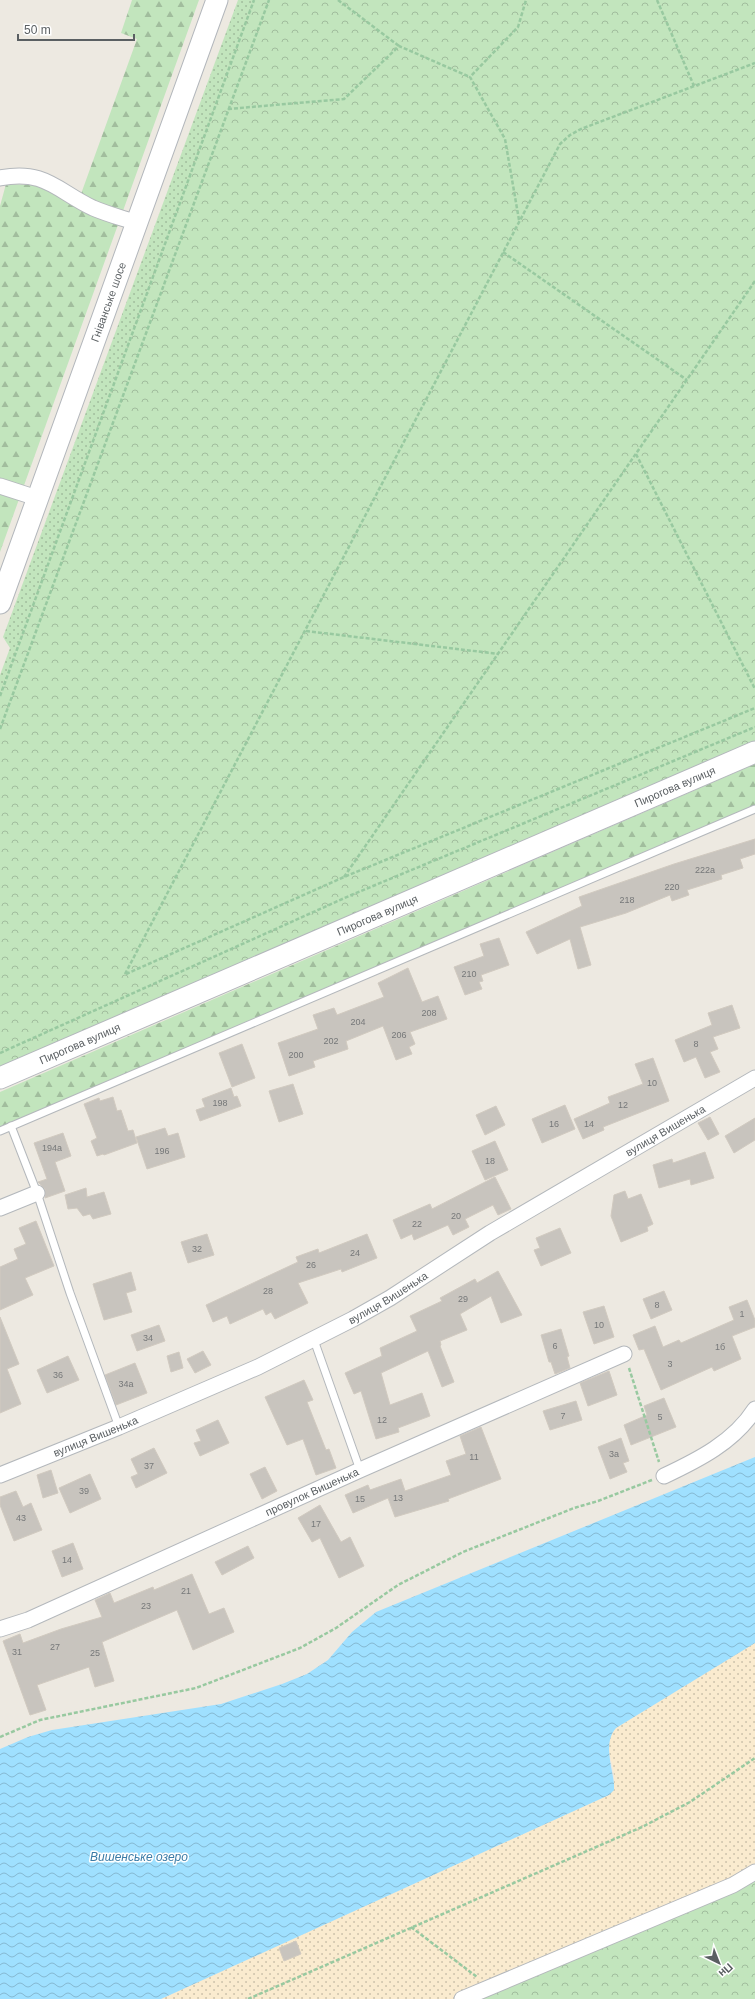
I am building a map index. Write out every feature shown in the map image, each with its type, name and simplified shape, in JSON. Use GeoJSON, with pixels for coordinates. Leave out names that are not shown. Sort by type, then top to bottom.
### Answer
{"type":"FeatureCollection","features":[{"type":"Feature","properties":{"kind":"main road","name":"Гніванське шосе"},"geometry":{"type":"LineString","coordinates":[[0,603],[218,0]]}},
{"type":"Feature","properties":{"kind":"main road","name":"Пирогова вулиця"},"geometry":{"type":"LineString","coordinates":[[0,1078],[755,752]]}},
{"type":"Feature","properties":{"kind":"street"},"geometry":{"type":"LineString","coordinates":[[0,178],[15,175],[42,179],[93,208],[137,223]]}},
{"type":"Feature","properties":{"kind":"street"},"geometry":{"type":"LineString","coordinates":[[0,486],[37,498]]}},
{"type":"Feature","properties":{"kind":"street","name":"вулиця Вишенька"},"geometry":{"type":"LineString","coordinates":[[0,1475],[119,1427],[258,1367],[314,1340],[390,1298],[490,1233],[755,1078]]}},
{"type":"Feature","properties":{"kind":"street"},"geometry":{"type":"LineString","coordinates":[[0,1208],[37,1193]]}},
{"type":"Feature","properties":{"kind":"street","name":"провулок Вишенька"},"geometry":{"type":"LineString","coordinates":[[0,1629],[28,1620],[360,1470],[624,1354]]}},
{"type":"Feature","properties":{"kind":"street"},"geometry":{"type":"LineString","coordinates":[[664,1476],[717,1448],[746,1422],[755,1409]]}},
{"type":"Feature","properties":{"kind":"street"},"geometry":{"type":"LineString","coordinates":[[462,1999],[734,1885],[755,1872]]}},
{"type":"Feature","properties":{"kind":"lane"},"geometry":{"type":"LineString","coordinates":[[0,1131],[755,809]]}},
{"type":"Feature","properties":{"kind":"lane"},"geometry":{"type":"LineString","coordinates":[[11,1126],[37,1193],[70,1293],[119,1427]]}},
{"type":"Feature","properties":{"kind":"lane"},"geometry":{"type":"LineString","coordinates":[[314,1340],[360,1470]]}},
{"type":"Feature","properties":{"kind":"path"},"geometry":{"type":"LineString","coordinates":[[0,696],[254,0]]}},
{"type":"Feature","properties":{"kind":"path"},"geometry":{"type":"LineString","coordinates":[[0,729],[269,0]]}},
{"type":"Feature","properties":{"kind":"path"},"geometry":{"type":"LineString","coordinates":[[338,0],[399,46],[470,77],[505,139],[519,221]]}},
{"type":"Feature","properties":{"kind":"path"},"geometry":{"type":"LineString","coordinates":[[470,77],[518,27],[526,0]]}},
{"type":"Feature","properties":{"kind":"path"},"geometry":{"type":"LineString","coordinates":[[657,0],[694,86]]}},
{"type":"Feature","properties":{"kind":"path"},"geometry":{"type":"LineString","coordinates":[[228,109],[344,99],[399,46]]}},
{"type":"Feature","properties":{"kind":"path"},"geometry":{"type":"LineString","coordinates":[[755,63],[581,129],[570,135],[560,144],[125,974],[344,877],[755,708]]}},
{"type":"Feature","properties":{"kind":"path"},"geometry":{"type":"LineString","coordinates":[[503,252],[687,380]]}},
{"type":"Feature","properties":{"kind":"path"},"geometry":{"type":"LineString","coordinates":[[344,877],[755,281]]}},
{"type":"Feature","properties":{"kind":"path"},"geometry":{"type":"LineString","coordinates":[[636,454],[755,689]]}},
{"type":"Feature","properties":{"kind":"path"},"geometry":{"type":"LineString","coordinates":[[306,631],[499,654]]}},
{"type":"Feature","properties":{"kind":"path"},"geometry":{"type":"LineString","coordinates":[[0,1053],[349,896],[755,727]]}},
{"type":"Feature","properties":{"kind":"path"},"geometry":{"type":"LineString","coordinates":[[0,1737],[40,1720],[196,1688],[300,1648],[336,1628],[398,1586],[463,1552],[574,1508],[598,1501],[664,1476],[624,1354]]}},
{"type":"Feature","properties":{"kind":"path"},"geometry":{"type":"LineString","coordinates":[[248,1999],[664,1817],[716,1785],[755,1758]]}},
{"type":"Feature","properties":{"kind":"path"},"geometry":{"type":"LineString","coordinates":[[410,1927],[490,1987]]}},
{"type":"Feature","properties":{"kind":"green space"},"geometry":{"type":"Polygon","coordinates":[[[132,0],[199,0],[0,552],[0,206],[6,184],[40,185],[77,205],[137,39],[121,33],[132,0]]]}},
{"type":"Feature","properties":{"kind":"green space"},"geometry":{"type":"Polygon","coordinates":[[[238,0],[256,0],[0,696],[0,675],[10,648],[3,637],[238,0]]]}},
{"type":"Feature","properties":{"kind":"green space"},"geometry":{"type":"Polygon","coordinates":[[[254,0],[755,0],[755,753],[0,1078],[0,696],[254,0]]]}},
{"type":"Feature","properties":{"kind":"green space"},"geometry":{"type":"Polygon","coordinates":[[[755,764],[755,809],[0,1131],[0,1092],[755,764]]]}},
{"type":"Feature","properties":{"kind":"green space"},"geometry":{"type":"Polygon","coordinates":[[[755,1872],[755,1999],[462,1999],[755,1872]]]}},
{"type":"Feature","properties":{"kind":"sand"},"geometry":{"type":"Polygon","coordinates":[[[755,1643],[755,1872],[462,1999],[161,1999],[609,1795],[613,1788],[614,1776],[609,1741],[611,1734],[616,1728],[755,1643]]]}},
{"type":"Feature","properties":{"kind":"water","name":"Вишенське озеро"},"geometry":{"type":"Polygon","coordinates":[[[755,1457],[755,1643],[616,1728],[612,1734],[609,1748],[614,1790],[609,1795],[161,1999],[0,1999],[0,1749],[28,1737],[52,1730],[221,1704],[282,1684],[307,1674],[328,1660],[352,1632],[376,1612],[755,1457]]]}},
{"type":"Feature","properties":{"kind":"building"},"geometry":{"type":"Polygon","coordinates":[[[755,839],[755,854],[740,859],[743,868],[721,875],[722,879],[687,890],[689,895],[672,901],[670,895],[626,913],[580,927],[591,965],[578,969],[570,939],[537,954],[526,932],[582,906],[579,897],[674,864],[755,839]]]}},
{"type":"Feature","properties":{"kind":"building"},"geometry":{"type":"Polygon","coordinates":[[[499,938],[509,965],[481,975],[483,981],[479,982],[482,989],[465,995],[454,967],[484,956],[480,944],[499,938]]]}},
{"type":"Feature","properties":{"kind":"building"},"geometry":{"type":"Polygon","coordinates":[[[408,968],[422,1002],[438,996],[447,1019],[410,1032],[415,1044],[409,1047],[412,1054],[396,1060],[383,1026],[346,1041],[348,1049],[313,1061],[315,1067],[289,1076],[278,1043],[318,1029],[313,1015],[334,1008],[337,1015],[384,997],[378,983],[408,968]]]}},
{"type":"Feature","properties":{"kind":"building"},"geometry":{"type":"Polygon","coordinates":[[[732,1005],[740,1028],[713,1037],[718,1049],[710,1052],[720,1072],[705,1078],[696,1057],[684,1062],[675,1040],[712,1025],[708,1013],[732,1005]]]}},
{"type":"Feature","properties":{"kind":"building"},"geometry":{"type":"Polygon","coordinates":[[[242,1044],[255,1078],[232,1087],[219,1053],[242,1044]]]}},
{"type":"Feature","properties":{"kind":"building"},"geometry":{"type":"Polygon","coordinates":[[[653,1058],[669,1101],[603,1127],[604,1130],[583,1139],[574,1119],[610,1103],[608,1097],[643,1084],[635,1064],[653,1058]]]}},
{"type":"Feature","properties":{"kind":"building"},"geometry":{"type":"Polygon","coordinates":[[[293,1084],[303,1114],[279,1122],[269,1091],[293,1084]]]}},
{"type":"Feature","properties":{"kind":"building"},"geometry":{"type":"Polygon","coordinates":[[[231,1088],[234,1097],[237,1096],[241,1106],[200,1121],[196,1110],[205,1107],[202,1099],[231,1088]]]}},
{"type":"Feature","properties":{"kind":"building"},"geometry":{"type":"Polygon","coordinates":[[[113,1097],[117,1111],[121,1110],[128,1131],[133,1130],[137,1143],[104,1155],[97,1156],[91,1141],[97,1138],[84,1104],[99,1098],[100,1101],[113,1097]]]}},
{"type":"Feature","properties":{"kind":"building"},"geometry":{"type":"Polygon","coordinates":[[[565,1105],[575,1129],[542,1143],[532,1119],[565,1105]]]}},
{"type":"Feature","properties":{"kind":"building"},"geometry":{"type":"Polygon","coordinates":[[[496,1106],[505,1125],[485,1135],[476,1115],[496,1106]]]}},
{"type":"Feature","properties":{"kind":"building"},"geometry":{"type":"Polygon","coordinates":[[[710,1117],[719,1134],[708,1140],[698,1123],[710,1117]]]}},
{"type":"Feature","properties":{"kind":"building"},"geometry":{"type":"Polygon","coordinates":[[[755,1118],[755,1140],[734,1153],[725,1136],[755,1118]]]}},
{"type":"Feature","properties":{"kind":"building"},"geometry":{"type":"Polygon","coordinates":[[[165,1128],[168,1136],[178,1133],[185,1157],[147,1169],[136,1137],[165,1128]]]}},
{"type":"Feature","properties":{"kind":"building"},"geometry":{"type":"Polygon","coordinates":[[[63,1133],[71,1156],[55,1162],[65,1191],[45,1198],[45,1189],[38,1182],[47,1179],[34,1143],[63,1133]]]}},
{"type":"Feature","properties":{"kind":"building"},"geometry":{"type":"Polygon","coordinates":[[[495,1141],[508,1170],[485,1180],[472,1151],[495,1141]]]}},
{"type":"Feature","properties":{"kind":"building"},"geometry":{"type":"Polygon","coordinates":[[[705,1152],[714,1178],[691,1185],[690,1179],[659,1188],[653,1165],[672,1159],[673,1163],[705,1152]]]}},
{"type":"Feature","properties":{"kind":"building"},"geometry":{"type":"Polygon","coordinates":[[[495,1177],[511,1209],[498,1215],[493,1205],[465,1219],[469,1227],[453,1235],[448,1225],[414,1240],[412,1234],[401,1239],[393,1220],[430,1204],[432,1209],[495,1177]]]}},
{"type":"Feature","properties":{"kind":"building"},"geometry":{"type":"Polygon","coordinates":[[[86,1188],[87,1197],[104,1192],[111,1214],[93,1219],[90,1214],[83,1216],[77,1208],[68,1209],[65,1195],[86,1188]]]}},
{"type":"Feature","properties":{"kind":"building"},"geometry":{"type":"Polygon","coordinates":[[[625,1191],[628,1199],[641,1194],[653,1224],[647,1227],[648,1231],[621,1242],[611,1216],[614,1195],[625,1191]]]}},
{"type":"Feature","properties":{"kind":"building"},"geometry":{"type":"Polygon","coordinates":[[[36,1221],[54,1266],[25,1278],[33,1295],[0,1310],[0,1267],[18,1259],[14,1249],[26,1244],[19,1228],[36,1221]]]}},
{"type":"Feature","properties":{"kind":"building"},"geometry":{"type":"Polygon","coordinates":[[[560,1228],[571,1253],[541,1266],[534,1250],[540,1248],[536,1238],[560,1228]]]}},
{"type":"Feature","properties":{"kind":"building"},"geometry":{"type":"Polygon","coordinates":[[[207,1234],[214,1255],[188,1263],[181,1242],[207,1234]]]}},
{"type":"Feature","properties":{"kind":"building"},"geometry":{"type":"Polygon","coordinates":[[[367,1234],[377,1258],[342,1272],[341,1269],[298,1283],[308,1303],[275,1319],[271,1312],[266,1315],[263,1309],[230,1324],[227,1316],[213,1322],[206,1305],[298,1262],[296,1257],[318,1249],[319,1253],[367,1234]]]}},
{"type":"Feature","properties":{"kind":"building"},"geometry":{"type":"Polygon","coordinates":[[[498,1271],[522,1315],[501,1323],[491,1296],[460,1314],[467,1330],[440,1341],[440,1346],[454,1382],[442,1387],[428,1351],[381,1373],[390,1405],[422,1393],[430,1416],[398,1428],[399,1432],[376,1439],[361,1391],[354,1394],[345,1373],[382,1356],[380,1348],[417,1331],[410,1316],[442,1301],[440,1298],[475,1279],[477,1283],[498,1271]]]}},
{"type":"Feature","properties":{"kind":"building"},"geometry":{"type":"Polygon","coordinates":[[[131,1272],[136,1290],[126,1293],[132,1312],[104,1320],[93,1284],[131,1272]]]}},
{"type":"Feature","properties":{"kind":"building"},"geometry":{"type":"Polygon","coordinates":[[[664,1291],[672,1310],[651,1319],[643,1299],[664,1291]]]}},
{"type":"Feature","properties":{"kind":"building"},"geometry":{"type":"Polygon","coordinates":[[[747,1300],[755,1320],[755,1327],[732,1336],[741,1359],[714,1371],[712,1367],[661,1390],[644,1349],[639,1350],[633,1335],[655,1326],[663,1347],[679,1340],[681,1343],[734,1320],[729,1307],[747,1300]]]}},
{"type":"Feature","properties":{"kind":"building"},"geometry":{"type":"Polygon","coordinates":[[[604,1306],[614,1337],[594,1344],[583,1312],[604,1306]]]}},
{"type":"Feature","properties":{"kind":"building"},"geometry":{"type":"Polygon","coordinates":[[[0,1317],[19,1364],[7,1369],[21,1404],[0,1413],[0,1317]]]}},
{"type":"Feature","properties":{"kind":"building"},"geometry":{"type":"Polygon","coordinates":[[[159,1325],[165,1341],[137,1351],[131,1335],[159,1325]]]}},
{"type":"Feature","properties":{"kind":"building"},"geometry":{"type":"Polygon","coordinates":[[[561,1329],[569,1356],[567,1357],[570,1368],[555,1374],[551,1362],[549,1362],[541,1335],[561,1329]]]}},
{"type":"Feature","properties":{"kind":"building"},"geometry":{"type":"Polygon","coordinates":[[[203,1351],[211,1365],[195,1373],[187,1359],[203,1351]]]}},
{"type":"Feature","properties":{"kind":"building"},"geometry":{"type":"Polygon","coordinates":[[[179,1352],[183,1368],[171,1372],[167,1356],[179,1352]]]}},
{"type":"Feature","properties":{"kind":"building"},"geometry":{"type":"Polygon","coordinates":[[[68,1356],[79,1380],[47,1393],[37,1370],[68,1356]]]}},
{"type":"Feature","properties":{"kind":"building"},"geometry":{"type":"Polygon","coordinates":[[[135,1363],[147,1393],[116,1405],[105,1375],[135,1363]]]}},
{"type":"Feature","properties":{"kind":"building"},"geometry":{"type":"Polygon","coordinates":[[[609,1371],[617,1395],[588,1406],[580,1383],[609,1371]]]}},
{"type":"Feature","properties":{"kind":"building"},"geometry":{"type":"Polygon","coordinates":[[[304,1380],[313,1400],[307,1402],[326,1450],[329,1449],[336,1468],[316,1475],[303,1439],[287,1445],[265,1397],[304,1380]]]}},
{"type":"Feature","properties":{"kind":"building"},"geometry":{"type":"Polygon","coordinates":[[[664,1398],[676,1427],[631,1445],[624,1425],[647,1415],[644,1406],[664,1398]]]}},
{"type":"Feature","properties":{"kind":"building"},"geometry":{"type":"Polygon","coordinates":[[[576,1401],[582,1420],[550,1430],[543,1411],[576,1401]]]}},
{"type":"Feature","properties":{"kind":"building"},"geometry":{"type":"Polygon","coordinates":[[[218,1420],[229,1443],[200,1456],[194,1443],[201,1441],[196,1430],[218,1420]]]}},
{"type":"Feature","properties":{"kind":"building"},"geometry":{"type":"Polygon","coordinates":[[[481,1427],[501,1479],[448,1499],[449,1501],[395,1517],[388,1498],[353,1513],[345,1495],[368,1485],[370,1490],[401,1479],[405,1491],[451,1475],[446,1461],[466,1454],[460,1436],[481,1427]]]}},
{"type":"Feature","properties":{"kind":"building"},"geometry":{"type":"Polygon","coordinates":[[[621,1438],[629,1461],[623,1463],[627,1472],[610,1479],[598,1447],[621,1438]]]}},
{"type":"Feature","properties":{"kind":"building"},"geometry":{"type":"Polygon","coordinates":[[[154,1448],[167,1473],[136,1488],[131,1477],[138,1474],[131,1459],[154,1448]]]}},
{"type":"Feature","properties":{"kind":"building"},"geometry":{"type":"Polygon","coordinates":[[[265,1467],[277,1491],[262,1499],[250,1474],[265,1467]]]}},
{"type":"Feature","properties":{"kind":"building"},"geometry":{"type":"Polygon","coordinates":[[[51,1470],[58,1493],[43,1498],[37,1475],[51,1470]]]}},
{"type":"Feature","properties":{"kind":"building"},"geometry":{"type":"Polygon","coordinates":[[[90,1474],[101,1499],[70,1513],[59,1488],[90,1474]]]}},
{"type":"Feature","properties":{"kind":"building"},"geometry":{"type":"Polygon","coordinates":[[[16,1491],[23,1507],[31,1503],[42,1530],[14,1541],[0,1505],[0,1497],[16,1491]]]}},
{"type":"Feature","properties":{"kind":"building"},"geometry":{"type":"Polygon","coordinates":[[[320,1505],[341,1542],[350,1537],[364,1566],[339,1578],[320,1538],[312,1542],[298,1518],[320,1505]]]}},
{"type":"Feature","properties":{"kind":"building"},"geometry":{"type":"Polygon","coordinates":[[[73,1543],[83,1569],[62,1577],[52,1551],[73,1543]]]}},
{"type":"Feature","properties":{"kind":"building"},"geometry":{"type":"Polygon","coordinates":[[[248,1546],[254,1558],[222,1575],[215,1562],[248,1546]]]}},
{"type":"Feature","properties":{"kind":"building"},"geometry":{"type":"Polygon","coordinates":[[[192,1574],[209,1614],[224,1608],[234,1632],[193,1650],[177,1610],[102,1642],[114,1681],[95,1687],[89,1667],[37,1685],[46,1710],[30,1715],[3,1641],[20,1634],[23,1643],[61,1629],[102,1617],[95,1600],[110,1593],[114,1603],[153,1587],[154,1590],[192,1574]]]}},
{"type":"Feature","properties":{"kind":"building"},"geometry":{"type":"Polygon","coordinates":[[[296,1941],[301,1954],[284,1961],[279,1948],[296,1941]]]}}]}
